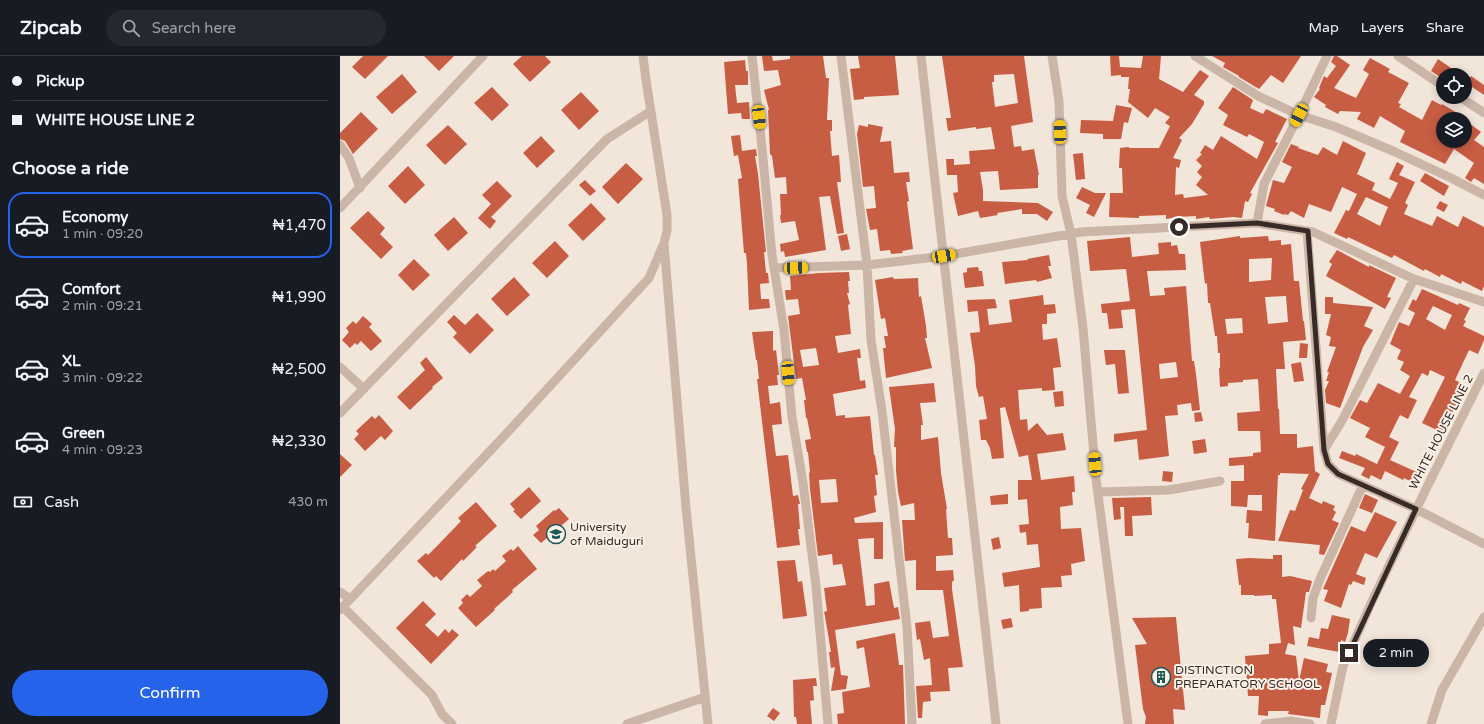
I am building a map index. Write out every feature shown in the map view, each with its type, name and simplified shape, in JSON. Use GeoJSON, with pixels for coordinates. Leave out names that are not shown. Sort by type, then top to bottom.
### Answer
{"type":"FeatureCollection","features":[{"type":"Feature","properties":{"kind":"street"},"geometry":{"type":"LineString","coordinates":[[340,208],[483,56]]}},
{"type":"Feature","properties":{"kind":"street"},"geometry":{"type":"LineString","coordinates":[[452,724],[442,714],[432,695],[341,609],[506,434],[649,278],[664,243],[667,231],[667,215],[643,56]]}},
{"type":"Feature","properties":{"kind":"street"},"geometry":{"type":"LineString","coordinates":[[752,56],[774,268],[784,330],[792,416],[803,483],[816,586],[828,724]]}},
{"type":"Feature","properties":{"kind":"street"},"geometry":{"type":"LineString","coordinates":[[841,56],[867,265],[871,340],[882,411],[907,627],[912,724]]}},
{"type":"Feature","properties":{"kind":"street"},"geometry":{"type":"LineString","coordinates":[[921,56],[996,724]]}},
{"type":"Feature","properties":{"kind":"street"},"geometry":{"type":"LineString","coordinates":[[1052,56],[1059,100],[1062,196],[1071,234],[1083,328],[1098,492],[1128,724]]}},
{"type":"Feature","properties":{"kind":"street"},"geometry":{"type":"LineString","coordinates":[[1195,56],[1258,96],[1299,115],[1336,127],[1393,151],[1451,178],[1484,196]]}},
{"type":"Feature","properties":{"kind":"street"},"geometry":{"type":"LineString","coordinates":[[1257,223],[1264,184],[1327,56]]}},
{"type":"Feature","properties":{"kind":"street"},"geometry":{"type":"LineString","coordinates":[[1398,56],[1436,81]]}},
{"type":"Feature","properties":{"kind":"street"},"geometry":{"type":"LineString","coordinates":[[1470,104],[1484,113]]}},
{"type":"Feature","properties":{"kind":"street"},"geometry":{"type":"LineString","coordinates":[[340,413],[607,139],[651,111]]}},
{"type":"Feature","properties":{"kind":"street"},"geometry":{"type":"LineString","coordinates":[[340,145],[349,158],[360,188]]}},
{"type":"Feature","properties":{"kind":"street"},"geometry":{"type":"LineString","coordinates":[[774,268],[867,265],[944,256],[1081,232],[1257,223],[1313,232],[1414,279],[1484,302]]}},
{"type":"Feature","properties":{"kind":"street"},"geometry":{"type":"LineString","coordinates":[[1308,231],[1324,450],[1328,464],[1338,474],[1416,509],[1484,544]]}},
{"type":"Feature","properties":{"kind":"street"},"geometry":{"type":"LineString","coordinates":[[664,243],[684,485],[704,697],[708,724]]}},
{"type":"Feature","properties":{"kind":"street"},"geometry":{"type":"LineString","coordinates":[[1324,450],[1343,419],[1414,279]]}},
{"type":"Feature","properties":{"kind":"street"},"geometry":{"type":"LineString","coordinates":[[340,367],[364,389]]}},
{"type":"Feature","properties":{"kind":"street","name":"WHITE HOUSE LINE 2"},"geometry":{"type":"LineString","coordinates":[[1331,724],[1343,666],[1416,509],[1484,373]]}},
{"type":"Feature","properties":{"kind":"street"},"geometry":{"type":"LineString","coordinates":[[1098,492],[1169,490],[1220,481]]}},
{"type":"Feature","properties":{"kind":"street"},"geometry":{"type":"LineString","coordinates":[[1311,618],[1313,598],[1320,579],[1363,485]]}},
{"type":"Feature","properties":{"kind":"street"},"geometry":{"type":"LineString","coordinates":[[340,592],[350,599]]}},
{"type":"Feature","properties":{"kind":"street"},"geometry":{"type":"LineString","coordinates":[[1431,724],[1442,690],[1484,617]]}},
{"type":"Feature","properties":{"kind":"street"},"geometry":{"type":"LineString","coordinates":[[627,724],[704,697]]}},
{"type":"Feature","properties":{"kind":"street"},"geometry":{"type":"LineString","coordinates":[[1265,724],[1291,721],[1310,724]]}},
{"type":"Feature","properties":{"kind":"building"},"geometry":{"type":"Polygon","coordinates":[[[363,56],[388,56],[365,79],[352,67],[363,56]]]}},
{"type":"Feature","properties":{"kind":"building"},"geometry":{"type":"Polygon","coordinates":[[[424,56],[454,56],[439,71],[424,56]]]}},
{"type":"Feature","properties":{"kind":"building"},"geometry":{"type":"Polygon","coordinates":[[[522,56],[545,56],[551,62],[530,82],[513,64],[522,56]]]}},
{"type":"Feature","properties":{"kind":"building"},"geometry":{"type":"Polygon","coordinates":[[[762,56],[772,56],[773,61],[790,59],[790,56],[823,56],[826,78],[829,78],[827,120],[832,120],[832,131],[830,131],[832,156],[839,155],[841,182],[837,182],[844,233],[837,234],[830,196],[819,197],[826,250],[785,257],[784,251],[781,252],[780,244],[799,240],[795,221],[781,223],[780,194],[787,194],[786,177],[775,178],[772,156],[770,154],[769,110],[764,90],[781,85],[778,70],[764,71],[762,56]]]}},
{"type":"Feature","properties":{"kind":"building"},"geometry":{"type":"Polygon","coordinates":[[[858,56],[895,56],[899,95],[864,97],[864,99],[854,100],[850,69],[860,68],[858,56]]]}},
{"type":"Feature","properties":{"kind":"building"},"geometry":{"type":"Polygon","coordinates":[[[942,56],[1024,56],[1033,122],[1011,126],[1014,147],[1021,146],[1022,151],[1034,149],[1039,175],[1038,188],[1000,190],[998,171],[980,172],[983,201],[1038,203],[1053,212],[1047,221],[1037,214],[1022,214],[1022,209],[997,213],[998,215],[980,218],[978,211],[958,216],[953,193],[958,192],[957,175],[947,175],[946,159],[954,159],[954,165],[970,164],[969,151],[995,149],[991,127],[976,129],[976,127],[948,131],[946,118],[951,118],[942,56]],[[1014,74],[994,75],[994,82],[992,82],[995,107],[1018,103],[1014,74]]]}},
{"type":"Feature","properties":{"kind":"building"},"geometry":{"type":"Polygon","coordinates":[[[1110,56],[1119,56],[1120,67],[1141,68],[1143,56],[1161,56],[1159,79],[1183,92],[1200,70],[1209,76],[1194,95],[1204,101],[1204,104],[1192,124],[1179,138],[1182,140],[1173,158],[1181,160],[1179,168],[1176,167],[1175,195],[1183,194],[1184,198],[1208,195],[1196,185],[1202,177],[1197,172],[1202,166],[1196,160],[1202,154],[1200,153],[1205,145],[1213,150],[1221,136],[1257,159],[1264,142],[1249,134],[1247,137],[1223,125],[1228,115],[1218,108],[1233,87],[1253,100],[1250,108],[1263,114],[1266,109],[1287,119],[1275,142],[1278,143],[1250,193],[1252,194],[1248,202],[1245,201],[1242,218],[1233,217],[1210,219],[1209,217],[1196,219],[1196,216],[1166,219],[1166,215],[1139,216],[1139,218],[1109,217],[1110,193],[1123,193],[1122,168],[1119,168],[1120,148],[1159,148],[1170,126],[1165,123],[1170,117],[1155,108],[1148,118],[1128,102],[1130,89],[1128,89],[1129,77],[1121,77],[1121,75],[1111,76],[1110,56]]]}},
{"type":"Feature","properties":{"kind":"building"},"geometry":{"type":"Polygon","coordinates":[[[1212,56],[1301,56],[1283,83],[1271,75],[1259,89],[1223,67],[1225,63],[1212,56]]]}},
{"type":"Feature","properties":{"kind":"building"},"geometry":{"type":"Polygon","coordinates":[[[1334,56],[1337,56],[1350,65],[1334,88],[1356,98],[1369,74],[1363,70],[1370,58],[1390,69],[1388,72],[1409,83],[1398,103],[1401,104],[1399,107],[1422,120],[1432,100],[1436,102],[1436,104],[1442,104],[1456,112],[1436,112],[1436,148],[1472,148],[1472,125],[1481,132],[1474,140],[1484,147],[1484,184],[1474,178],[1471,182],[1465,178],[1474,163],[1454,149],[1445,164],[1400,142],[1405,131],[1380,116],[1374,128],[1357,119],[1361,112],[1340,111],[1338,114],[1325,107],[1326,105],[1314,97],[1320,89],[1319,88],[1324,76],[1327,78],[1336,66],[1331,62],[1334,56]]]}},
{"type":"Feature","properties":{"kind":"building"},"geometry":{"type":"Polygon","coordinates":[[[1438,59],[1451,68],[1436,68],[1436,74],[1431,71],[1438,59]]]}},
{"type":"Feature","properties":{"kind":"building"},"geometry":{"type":"Polygon","coordinates":[[[745,60],[746,71],[748,71],[748,85],[735,85],[737,103],[749,102],[750,119],[742,119],[741,113],[728,114],[724,62],[745,60]]]}},
{"type":"Feature","properties":{"kind":"building"},"geometry":{"type":"Polygon","coordinates":[[[402,74],[417,92],[392,114],[376,97],[402,74]]]}},
{"type":"Feature","properties":{"kind":"building"},"geometry":{"type":"Polygon","coordinates":[[[1472,77],[1484,85],[1484,95],[1472,87],[1472,77]]]}},
{"type":"Feature","properties":{"kind":"building"},"geometry":{"type":"Polygon","coordinates":[[[492,87],[509,105],[492,121],[474,103],[492,87]]]}},
{"type":"Feature","properties":{"kind":"building"},"geometry":{"type":"Polygon","coordinates":[[[581,92],[599,111],[579,130],[561,110],[581,92]]]}},
{"type":"Feature","properties":{"kind":"building"},"geometry":{"type":"Polygon","coordinates":[[[1116,105],[1132,108],[1128,123],[1124,122],[1121,139],[1103,139],[1103,134],[1080,133],[1081,120],[1113,121],[1116,105]]]}},
{"type":"Feature","properties":{"kind":"building"},"geometry":{"type":"Polygon","coordinates":[[[361,112],[378,129],[353,154],[345,141],[340,139],[340,133],[361,112]]]}},
{"type":"Feature","properties":{"kind":"building"},"geometry":{"type":"Polygon","coordinates":[[[868,124],[883,127],[880,142],[891,141],[894,173],[909,172],[910,182],[906,182],[909,201],[907,202],[913,249],[902,251],[903,253],[891,254],[890,250],[880,251],[877,229],[870,230],[866,209],[876,208],[874,186],[863,187],[857,134],[859,125],[868,127],[868,124]]]}},
{"type":"Feature","properties":{"kind":"building"},"geometry":{"type":"Polygon","coordinates":[[[448,125],[467,144],[445,165],[426,145],[448,125]]]}},
{"type":"Feature","properties":{"kind":"building"},"geometry":{"type":"Polygon","coordinates":[[[740,135],[742,151],[756,149],[757,156],[755,156],[766,252],[764,252],[766,273],[768,273],[769,283],[760,284],[761,299],[769,299],[770,308],[749,310],[747,264],[746,253],[744,253],[738,179],[742,178],[738,155],[734,156],[731,136],[740,135]]]}},
{"type":"Feature","properties":{"kind":"building"},"geometry":{"type":"Polygon","coordinates":[[[541,136],[555,151],[537,168],[523,153],[541,136]]]}},
{"type":"Feature","properties":{"kind":"building"},"geometry":{"type":"Polygon","coordinates":[[[1343,141],[1366,153],[1357,174],[1375,183],[1372,190],[1390,199],[1398,183],[1389,179],[1397,162],[1404,166],[1399,175],[1415,182],[1405,203],[1408,205],[1404,214],[1432,226],[1437,216],[1458,227],[1463,216],[1484,227],[1484,286],[1482,291],[1462,281],[1461,284],[1441,274],[1440,277],[1425,269],[1424,271],[1394,255],[1392,258],[1348,237],[1347,239],[1334,233],[1346,210],[1349,211],[1357,194],[1342,187],[1331,212],[1309,204],[1304,218],[1291,211],[1288,215],[1284,215],[1274,211],[1275,209],[1266,206],[1273,180],[1284,183],[1292,167],[1282,162],[1291,144],[1318,155],[1323,147],[1337,155],[1343,141]],[[1366,197],[1357,214],[1380,226],[1388,207],[1366,197]]]}},
{"type":"Feature","properties":{"kind":"building"},"geometry":{"type":"Polygon","coordinates":[[[1083,153],[1085,179],[1076,180],[1073,154],[1083,153]]]}},
{"type":"Feature","properties":{"kind":"building"},"geometry":{"type":"Polygon","coordinates":[[[626,163],[643,179],[618,204],[602,187],[626,163]]]}},
{"type":"Feature","properties":{"kind":"building"},"geometry":{"type":"Polygon","coordinates":[[[408,166],[425,185],[405,204],[388,186],[408,166]]]}},
{"type":"Feature","properties":{"kind":"building"},"geometry":{"type":"Polygon","coordinates":[[[1425,173],[1449,186],[1444,196],[1420,181],[1425,173]]]}},
{"type":"Feature","properties":{"kind":"building"},"geometry":{"type":"Polygon","coordinates":[[[585,180],[596,191],[590,196],[579,185],[585,180]]]}},
{"type":"Feature","properties":{"kind":"building"},"geometry":{"type":"Polygon","coordinates":[[[497,181],[512,196],[491,217],[496,221],[490,229],[478,218],[491,204],[482,195],[497,181]]]}},
{"type":"Feature","properties":{"kind":"building"},"geometry":{"type":"Polygon","coordinates":[[[1082,187],[1095,193],[1106,193],[1094,217],[1086,213],[1090,205],[1076,198],[1082,187]]]}},
{"type":"Feature","properties":{"kind":"building"},"geometry":{"type":"Polygon","coordinates":[[[1440,201],[1448,205],[1444,212],[1436,208],[1440,201]]]}},
{"type":"Feature","properties":{"kind":"building"},"geometry":{"type":"Polygon","coordinates":[[[591,203],[606,219],[583,241],[568,225],[591,203]]]}},
{"type":"Feature","properties":{"kind":"building"},"geometry":{"type":"Polygon","coordinates":[[[368,211],[385,228],[380,234],[393,247],[381,259],[350,228],[368,211]]]}},
{"type":"Feature","properties":{"kind":"building"},"geometry":{"type":"Polygon","coordinates":[[[454,217],[468,233],[448,251],[434,235],[454,217]]]}},
{"type":"Feature","properties":{"kind":"building"},"geometry":{"type":"Polygon","coordinates":[[[847,234],[850,249],[841,251],[838,236],[847,234]]]}},
{"type":"Feature","properties":{"kind":"building"},"geometry":{"type":"Polygon","coordinates":[[[1240,236],[1240,238],[1268,236],[1269,241],[1281,240],[1281,245],[1291,244],[1294,281],[1299,281],[1306,340],[1283,342],[1285,369],[1276,369],[1280,434],[1297,434],[1297,448],[1313,446],[1315,471],[1320,474],[1309,498],[1322,504],[1323,501],[1335,506],[1333,510],[1336,512],[1332,520],[1339,523],[1324,555],[1319,554],[1320,545],[1278,541],[1290,510],[1295,511],[1303,490],[1301,489],[1309,474],[1280,473],[1280,475],[1278,475],[1275,541],[1248,538],[1249,523],[1246,523],[1247,510],[1262,511],[1262,495],[1248,495],[1247,507],[1231,506],[1231,481],[1244,481],[1244,465],[1229,466],[1229,458],[1253,456],[1253,453],[1261,452],[1260,431],[1238,431],[1237,413],[1260,411],[1258,379],[1228,383],[1228,386],[1220,387],[1220,353],[1218,353],[1217,336],[1215,336],[1210,303],[1208,303],[1207,283],[1205,284],[1200,242],[1240,236]],[[1272,258],[1249,259],[1249,282],[1271,280],[1272,258]],[[1286,296],[1265,297],[1268,324],[1288,322],[1286,296]],[[1242,318],[1225,319],[1227,334],[1243,333],[1242,318]]]}},
{"type":"Feature","properties":{"kind":"building"},"geometry":{"type":"Polygon","coordinates":[[[1130,237],[1132,257],[1159,254],[1158,243],[1171,242],[1171,246],[1177,245],[1179,254],[1185,254],[1186,270],[1147,271],[1150,296],[1165,295],[1164,288],[1186,286],[1192,361],[1194,361],[1200,410],[1192,411],[1191,403],[1177,405],[1178,415],[1165,416],[1169,456],[1139,460],[1137,439],[1114,442],[1114,434],[1147,430],[1135,309],[1121,310],[1123,328],[1109,329],[1107,313],[1102,313],[1101,304],[1130,301],[1126,269],[1090,271],[1087,241],[1130,237]],[[1176,362],[1159,364],[1160,379],[1178,377],[1176,362]]]}},
{"type":"Feature","properties":{"kind":"building"},"geometry":{"type":"Polygon","coordinates":[[[555,241],[569,256],[547,278],[532,263],[555,241]]]}},
{"type":"Feature","properties":{"kind":"building"},"geometry":{"type":"Polygon","coordinates":[[[1337,250],[1369,267],[1369,265],[1396,278],[1387,297],[1391,298],[1385,309],[1326,276],[1332,264],[1329,262],[1337,250]]]}},
{"type":"Feature","properties":{"kind":"building"},"geometry":{"type":"Polygon","coordinates":[[[1049,255],[1051,266],[1048,266],[1052,278],[1037,282],[1036,280],[1005,284],[1002,262],[1028,260],[1027,259],[1049,255]]]}},
{"type":"Feature","properties":{"kind":"building"},"geometry":{"type":"Polygon","coordinates":[[[414,259],[430,275],[413,291],[398,275],[414,259]]]}},
{"type":"Feature","properties":{"kind":"building"},"geometry":{"type":"Polygon","coordinates":[[[978,267],[979,271],[982,271],[984,286],[965,288],[963,273],[967,272],[967,268],[978,267]]]}},
{"type":"Feature","properties":{"kind":"building"},"geometry":{"type":"Polygon","coordinates":[[[849,272],[849,293],[847,293],[850,304],[848,305],[851,334],[835,336],[838,353],[860,349],[861,358],[857,358],[860,381],[865,380],[866,388],[833,394],[836,416],[845,415],[845,418],[870,416],[874,455],[878,475],[875,475],[877,495],[874,496],[876,512],[854,518],[855,523],[883,522],[883,559],[874,559],[874,538],[858,539],[866,606],[875,605],[874,584],[889,581],[894,608],[898,607],[900,619],[835,630],[841,675],[848,676],[846,689],[831,691],[835,667],[831,668],[829,652],[831,652],[824,612],[827,611],[824,588],[846,585],[842,564],[833,565],[832,554],[818,556],[810,489],[808,452],[805,440],[811,439],[806,418],[804,400],[806,400],[802,378],[796,379],[788,316],[800,314],[798,299],[786,300],[785,290],[791,290],[790,276],[849,272]],[[816,348],[800,350],[803,367],[819,365],[816,348]],[[836,479],[819,480],[821,503],[838,502],[836,479]]]}},
{"type":"Feature","properties":{"kind":"building"},"geometry":{"type":"Polygon","coordinates":[[[514,277],[530,295],[507,316],[491,299],[514,277]]]}},
{"type":"Feature","properties":{"kind":"building"},"geometry":{"type":"Polygon","coordinates":[[[893,277],[894,279],[918,278],[919,297],[921,296],[926,326],[927,338],[925,338],[932,368],[886,378],[883,348],[886,348],[884,336],[888,336],[885,318],[881,319],[875,280],[893,277]]]}},
{"type":"Feature","properties":{"kind":"building"},"geometry":{"type":"Polygon","coordinates":[[[1422,289],[1458,305],[1459,303],[1470,308],[1464,320],[1466,321],[1463,326],[1484,336],[1484,340],[1478,354],[1469,350],[1455,380],[1465,385],[1443,433],[1422,423],[1445,377],[1430,370],[1428,376],[1422,373],[1409,397],[1417,400],[1408,419],[1400,415],[1389,437],[1399,442],[1390,460],[1421,474],[1416,484],[1404,478],[1403,480],[1385,471],[1381,480],[1371,475],[1369,479],[1361,475],[1365,468],[1339,458],[1342,451],[1355,456],[1356,454],[1377,464],[1385,447],[1365,437],[1370,428],[1350,418],[1360,400],[1367,403],[1378,383],[1400,394],[1410,376],[1400,370],[1404,362],[1397,359],[1401,350],[1390,344],[1399,322],[1409,326],[1415,313],[1408,309],[1413,299],[1416,301],[1422,289]],[[1433,306],[1426,319],[1445,330],[1452,315],[1433,306]]]}},
{"type":"Feature","properties":{"kind":"building"},"geometry":{"type":"Polygon","coordinates":[[[1043,295],[1044,305],[1055,304],[1056,313],[1047,314],[1047,324],[1042,324],[1043,340],[1057,338],[1061,367],[1053,368],[1055,390],[1042,391],[1042,388],[1018,390],[1020,420],[1027,419],[1028,431],[1037,423],[1047,435],[1063,433],[1066,450],[1037,454],[1041,480],[1074,476],[1075,492],[1072,492],[1073,505],[1060,507],[1061,529],[1081,528],[1085,561],[1071,564],[1072,575],[1061,576],[1062,587],[1041,588],[1042,608],[1029,609],[1029,611],[1020,612],[1019,585],[1004,587],[1002,573],[1040,567],[1038,544],[1027,545],[1026,532],[1020,533],[1019,525],[1029,524],[1027,499],[1018,500],[1018,480],[1032,480],[1028,455],[1019,457],[1005,407],[1000,408],[1004,458],[992,459],[990,448],[986,440],[981,440],[979,420],[987,419],[983,396],[979,397],[976,386],[975,366],[970,333],[980,332],[978,311],[968,312],[967,300],[995,299],[997,308],[987,309],[989,325],[1012,322],[1009,300],[1043,295]]]}},
{"type":"Feature","properties":{"kind":"building"},"geometry":{"type":"Polygon","coordinates":[[[1325,297],[1333,297],[1333,303],[1373,307],[1364,326],[1373,330],[1363,347],[1340,408],[1326,403],[1325,390],[1329,381],[1326,381],[1329,372],[1327,372],[1336,347],[1329,346],[1331,337],[1326,335],[1331,314],[1325,314],[1325,297]]]}},
{"type":"Feature","properties":{"kind":"building"},"geometry":{"type":"Polygon","coordinates":[[[477,313],[494,330],[470,354],[453,337],[457,333],[447,322],[454,315],[465,325],[477,313]]]}},
{"type":"Feature","properties":{"kind":"building"},"geometry":{"type":"Polygon","coordinates":[[[363,316],[372,324],[369,327],[382,341],[371,351],[361,341],[357,345],[355,343],[350,348],[342,340],[349,332],[346,328],[353,321],[356,324],[363,316]]]}},
{"type":"Feature","properties":{"kind":"building"},"geometry":{"type":"Polygon","coordinates":[[[773,331],[773,351],[776,350],[779,375],[777,375],[778,385],[768,386],[770,404],[780,402],[782,424],[772,425],[776,456],[788,455],[793,496],[798,495],[800,504],[798,504],[800,529],[798,529],[800,545],[777,548],[757,379],[759,379],[757,360],[752,332],[773,331]]]}},
{"type":"Feature","properties":{"kind":"building"},"geometry":{"type":"Polygon","coordinates":[[[1300,343],[1308,344],[1307,358],[1299,358],[1300,343]]]}},
{"type":"Feature","properties":{"kind":"building"},"geometry":{"type":"Polygon","coordinates":[[[1104,350],[1125,350],[1129,393],[1118,394],[1115,364],[1106,365],[1104,350]]]}},
{"type":"Feature","properties":{"kind":"building"},"geometry":{"type":"Polygon","coordinates":[[[426,357],[443,378],[410,410],[397,397],[425,370],[420,363],[426,357]]]}},
{"type":"Feature","properties":{"kind":"building"},"geometry":{"type":"Polygon","coordinates":[[[1301,362],[1304,381],[1294,382],[1291,364],[1301,362]]]}},
{"type":"Feature","properties":{"kind":"building"},"geometry":{"type":"Polygon","coordinates":[[[934,383],[936,402],[920,403],[923,425],[921,425],[921,440],[938,437],[941,473],[947,509],[948,538],[952,538],[953,555],[936,556],[936,571],[953,570],[954,580],[952,582],[952,589],[963,667],[948,668],[950,691],[930,692],[931,701],[923,702],[922,718],[918,718],[916,686],[932,685],[930,658],[924,660],[920,639],[917,640],[915,623],[930,621],[933,638],[949,636],[943,590],[916,590],[916,560],[905,561],[902,520],[915,520],[914,503],[901,506],[896,471],[896,447],[894,447],[895,429],[889,387],[934,383]]]}},
{"type":"Feature","properties":{"kind":"building"},"geometry":{"type":"Polygon","coordinates":[[[1063,391],[1064,406],[1055,407],[1053,392],[1063,391]]]}},
{"type":"Feature","properties":{"kind":"building"},"geometry":{"type":"Polygon","coordinates":[[[1201,412],[1203,421],[1195,422],[1194,413],[1201,412]]]}},
{"type":"Feature","properties":{"kind":"building"},"geometry":{"type":"Polygon","coordinates":[[[379,415],[393,431],[385,440],[381,436],[365,451],[354,439],[359,434],[356,431],[372,416],[375,419],[379,415]]]}},
{"type":"Feature","properties":{"kind":"building"},"geometry":{"type":"Polygon","coordinates":[[[1205,439],[1207,452],[1194,454],[1192,441],[1205,439]]]}},
{"type":"Feature","properties":{"kind":"building"},"geometry":{"type":"Polygon","coordinates":[[[340,454],[352,465],[340,477],[340,454]]]}},
{"type":"Feature","properties":{"kind":"building"},"geometry":{"type":"Polygon","coordinates":[[[1163,471],[1173,472],[1172,482],[1162,481],[1163,471]]]}},
{"type":"Feature","properties":{"kind":"building"},"geometry":{"type":"Polygon","coordinates":[[[529,487],[541,501],[521,519],[513,511],[515,510],[510,504],[529,487]]]}},
{"type":"Feature","properties":{"kind":"building"},"geometry":{"type":"Polygon","coordinates":[[[1008,494],[1008,504],[991,505],[990,496],[1008,494]]]}},
{"type":"Feature","properties":{"kind":"building"},"geometry":{"type":"Polygon","coordinates":[[[1365,494],[1378,500],[1372,513],[1359,508],[1365,494]]]}},
{"type":"Feature","properties":{"kind":"building"},"geometry":{"type":"Polygon","coordinates":[[[1151,497],[1152,515],[1132,516],[1133,536],[1125,536],[1124,507],[1120,507],[1121,519],[1114,520],[1112,498],[1151,497]]]}},
{"type":"Feature","properties":{"kind":"building"},"geometry":{"type":"Polygon","coordinates":[[[476,502],[497,526],[441,581],[436,576],[434,578],[417,561],[426,553],[428,555],[440,543],[461,521],[458,518],[476,502]]]}},
{"type":"Feature","properties":{"kind":"building"},"geometry":{"type":"Polygon","coordinates":[[[559,508],[569,519],[541,543],[533,535],[539,530],[536,526],[554,510],[555,511],[559,508]]]}},
{"type":"Feature","properties":{"kind":"building"},"geometry":{"type":"Polygon","coordinates":[[[1375,512],[1397,522],[1377,558],[1365,553],[1356,574],[1366,578],[1364,585],[1353,581],[1351,585],[1349,584],[1341,608],[1324,601],[1328,590],[1323,589],[1351,526],[1365,532],[1375,512]]]}},
{"type":"Feature","properties":{"kind":"building"},"geometry":{"type":"Polygon","coordinates":[[[999,537],[1001,548],[993,550],[991,539],[999,537]]]}},
{"type":"Feature","properties":{"kind":"building"},"geometry":{"type":"Polygon","coordinates":[[[518,546],[537,569],[512,590],[513,592],[476,627],[458,608],[463,603],[461,600],[467,594],[470,597],[482,586],[477,580],[488,571],[490,572],[493,569],[495,571],[506,561],[502,556],[511,549],[513,551],[518,546]]]}},
{"type":"Feature","properties":{"kind":"building"},"geometry":{"type":"Polygon","coordinates":[[[1273,555],[1282,555],[1282,577],[1290,576],[1312,581],[1309,592],[1306,592],[1301,628],[1293,626],[1295,645],[1288,643],[1285,654],[1296,656],[1299,681],[1304,658],[1328,664],[1326,672],[1332,673],[1325,705],[1321,705],[1320,718],[1288,714],[1289,711],[1268,711],[1268,716],[1258,715],[1259,696],[1248,696],[1245,656],[1269,654],[1269,644],[1281,643],[1276,599],[1272,599],[1272,595],[1241,595],[1241,585],[1239,585],[1236,559],[1273,559],[1273,555]]]}},
{"type":"Feature","properties":{"kind":"building"},"geometry":{"type":"Polygon","coordinates":[[[795,560],[798,582],[802,581],[807,616],[783,619],[777,561],[795,560]]]}},
{"type":"Feature","properties":{"kind":"building"},"geometry":{"type":"Polygon","coordinates":[[[423,601],[436,614],[425,625],[438,637],[445,629],[449,633],[452,629],[459,635],[431,664],[396,628],[423,601]]]}},
{"type":"Feature","properties":{"kind":"building"},"geometry":{"type":"Polygon","coordinates":[[[1332,615],[1350,619],[1345,642],[1341,640],[1339,652],[1307,646],[1309,637],[1319,639],[1321,628],[1328,629],[1332,615]]]}},
{"type":"Feature","properties":{"kind":"building","name":"DISTINCTION PREPARATORY SCHOOL"},"geometry":{"type":"Polygon","coordinates":[[[1176,617],[1185,710],[1173,709],[1174,724],[1145,724],[1146,717],[1143,709],[1135,645],[1147,644],[1132,618],[1176,617]]]}},
{"type":"Feature","properties":{"kind":"building"},"geometry":{"type":"Polygon","coordinates":[[[1011,618],[1013,627],[1003,629],[1001,620],[1011,618]]]}},
{"type":"Feature","properties":{"kind":"building"},"geometry":{"type":"Polygon","coordinates":[[[895,633],[899,665],[903,665],[905,724],[838,724],[837,714],[844,713],[842,692],[870,687],[864,647],[857,649],[856,641],[895,633]]]}},
{"type":"Feature","properties":{"kind":"building"},"geometry":{"type":"Polygon","coordinates":[[[816,678],[817,686],[813,686],[814,700],[810,701],[812,724],[797,724],[796,717],[794,717],[793,680],[816,678]]]}},
{"type":"Feature","properties":{"kind":"building"},"geometry":{"type":"Polygon","coordinates":[[[773,708],[780,713],[774,721],[767,716],[773,708]]]}},
{"type":"Feature","properties":{"kind":"place","name":"University of Maiduguri"},"geometry":{"type":"Point","coordinates":[556,534]}},
{"type":"Feature","properties":{"kind":"place","name":"DISTINCTION PREPARATORY SCHOOL"},"geometry":{"type":"Point","coordinates":[1161,677]}},
{"type":"Feature","properties":{"kind":"route"},"geometry":{"type":"LineString","coordinates":[[1179,227],[1257,223],[1308,231],[1324,450],[1328,464],[1338,474],[1416,509],[1349,653]]}}]}
